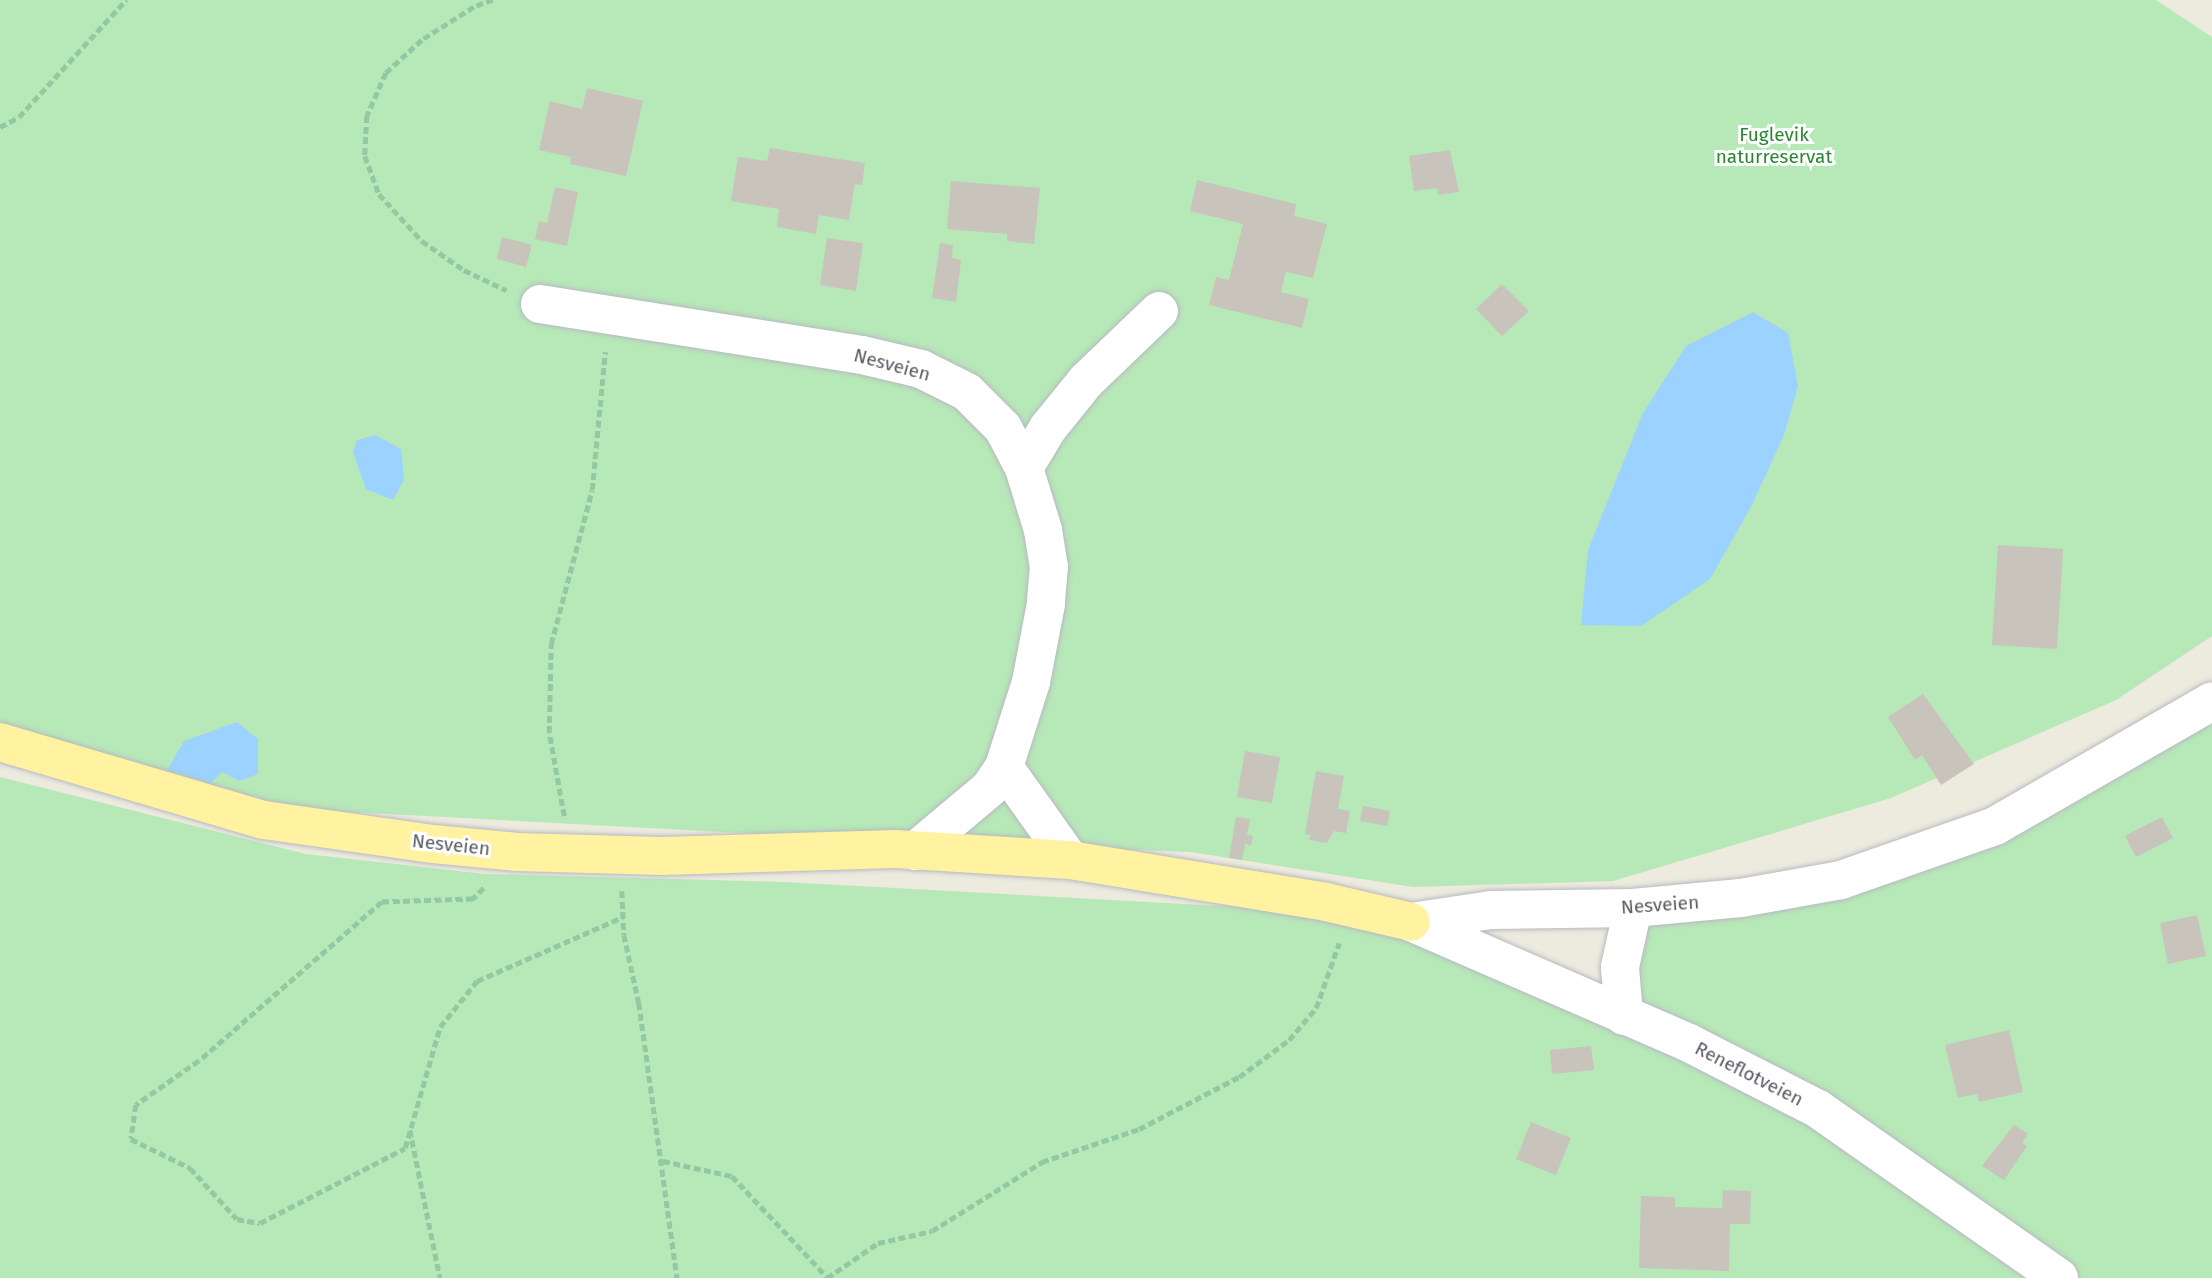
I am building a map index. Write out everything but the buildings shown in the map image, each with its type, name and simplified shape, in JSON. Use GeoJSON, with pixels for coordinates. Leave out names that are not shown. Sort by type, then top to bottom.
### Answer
{"type":"FeatureCollection","features":[{"type":"Feature","properties":{"kind":"main road","name":"Nesveien"},"geometry":{"type":"LineString","coordinates":[[0,742],[264,820],[519,852],[620,855],[915,851],[1070,860],[1348,906],[1411,922]]}},
{"type":"Feature","properties":{"kind":"street","name":"Nesveien"},"geometry":{"type":"LineString","coordinates":[[540,304],[862,355],[921,369],[967,392],[1003,428],[1024,468],[1044,530],[1047,592],[1031,682],[1004,767],[990,788],[915,851]]}},
{"type":"Feature","properties":{"kind":"street"},"geometry":{"type":"LineString","coordinates":[[1024,468],[1048,428],[1086,381],[1159,311]]}},
{"type":"Feature","properties":{"kind":"street","name":"Nesveien"},"geometry":{"type":"LineString","coordinates":[[1411,922],[1491,910],[1633,908],[1741,898],[1841,880],[1995,826],[2212,701]]}},
{"type":"Feature","properties":{"kind":"street"},"geometry":{"type":"LineString","coordinates":[[1004,767],[1070,860]]}},
{"type":"Feature","properties":{"kind":"street"},"geometry":{"type":"LineString","coordinates":[[1624,1016],[1620,967],[1633,908]]}},
{"type":"Feature","properties":{"kind":"street","name":"Reneflotveien"},"geometry":{"type":"LineString","coordinates":[[1411,922],[1689,1043],[1818,1109],[2059,1278]]}},
{"type":"Feature","properties":{"kind":"path"},"geometry":{"type":"LineString","coordinates":[[0,127],[19,117],[126,0]]}},
{"type":"Feature","properties":{"kind":"path"},"geometry":{"type":"LineString","coordinates":[[493,0],[474,7],[422,40],[386,73],[367,116],[365,156],[379,194],[422,241],[490,284],[540,304]]}},
{"type":"Feature","properties":{"kind":"path"},"geometry":{"type":"LineString","coordinates":[[573,854],[549,733],[551,644],[592,490],[608,316]]}},
{"type":"Feature","properties":{"kind":"path"},"geometry":{"type":"LineString","coordinates":[[519,852],[473,899],[382,902],[199,1061],[136,1105],[131,1139],[190,1168],[237,1219],[260,1223],[405,1147],[440,1027],[477,981],[623,917]]}},
{"type":"Feature","properties":{"kind":"path"},"geometry":{"type":"LineString","coordinates":[[620,855],[623,917],[663,1161],[677,1278]]}},
{"type":"Feature","properties":{"kind":"path"},"geometry":{"type":"LineString","coordinates":[[663,1161],[732,1176],[828,1278],[878,1243],[932,1231],[1042,1162],[1139,1129],[1239,1077],[1289,1040],[1317,1007],[1333,969],[1348,906]]}},
{"type":"Feature","properties":{"kind":"path"},"geometry":{"type":"LineString","coordinates":[[410,1129],[440,1278]]}},
{"type":"Feature","properties":{"kind":"green space","name":"Fuglevik naturreservat"},"geometry":{"type":"Polygon","coordinates":[[[0,0],[2156,0],[2212,37],[2212,636],[2116,700],[1891,798],[1613,881],[1413,887],[1190,852],[911,842],[275,808],[0,729],[0,0]]]}},
{"type":"Feature","properties":{"kind":"green space"},"geometry":{"type":"Polygon","coordinates":[[[2212,701],[2212,1278],[0,1278],[0,777],[306,854],[485,874],[785,882],[1220,906],[1360,909],[1623,1015],[1633,908],[1841,880],[2212,701]]]}},
{"type":"Feature","properties":{"kind":"water"},"geometry":{"type":"Polygon","coordinates":[[[1753,312],[1788,333],[1798,386],[1784,435],[1751,507],[1710,579],[1641,626],[1581,625],[1588,550],[1643,413],[1686,346],[1753,312]]]}},
{"type":"Feature","properties":{"kind":"water"},"geometry":{"type":"Polygon","coordinates":[[[375,435],[401,449],[404,480],[393,500],[366,489],[353,452],[357,440],[375,435]]]}},
{"type":"Feature","properties":{"kind":"water"},"geometry":{"type":"Polygon","coordinates":[[[237,722],[258,739],[258,774],[239,781],[222,772],[211,783],[167,770],[184,741],[237,722]]]}}]}
